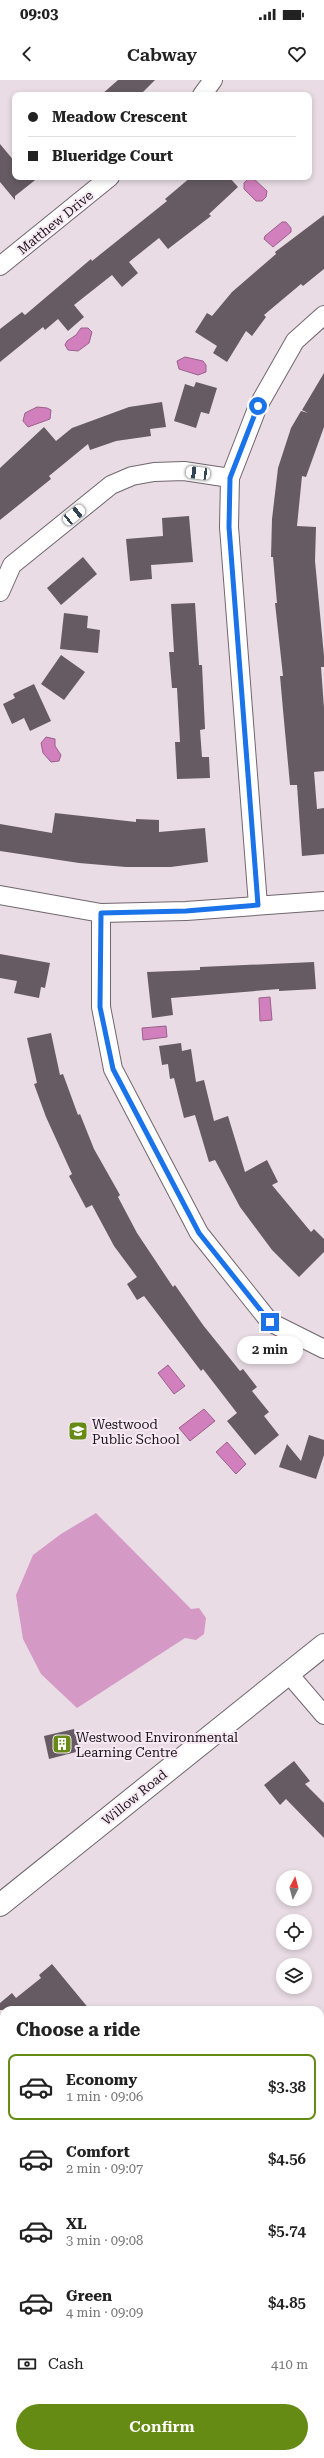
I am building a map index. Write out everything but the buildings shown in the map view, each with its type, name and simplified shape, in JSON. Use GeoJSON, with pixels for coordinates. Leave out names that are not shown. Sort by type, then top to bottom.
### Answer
{"type":"FeatureCollection","features":[{"type":"Feature","properties":{"kind":"main road","name":"Willow Road"},"geometry":{"type":"LineString","coordinates":[[0,1905],[324,1645]]}},
{"type":"Feature","properties":{"kind":"street"},"geometry":{"type":"LineString","coordinates":[[204,92],[213,80]]}},
{"type":"Feature","properties":{"kind":"street","name":"Matthew Drive"},"geometry":{"type":"LineString","coordinates":[[1,263],[106,180]]}},
{"type":"Feature","properties":{"kind":"street"},"geometry":{"type":"LineString","coordinates":[[258,905],[229,527],[230,478],[258,406],[295,340],[324,315]]}},
{"type":"Feature","properties":{"kind":"street"},"geometry":{"type":"LineString","coordinates":[[0,592],[12,565],[111,485],[132,476],[154,472],[184,472],[230,478]]}},
{"type":"Feature","properties":{"kind":"street"},"geometry":{"type":"LineString","coordinates":[[0,895],[101,913],[186,911],[324,901]]}},
{"type":"Feature","properties":{"kind":"street"},"geometry":{"type":"LineString","coordinates":[[101,913],[100,1007],[113,1069],[199,1233],[270,1322],[324,1350]]}},
{"type":"Feature","properties":{"kind":"street"},"geometry":{"type":"LineString","coordinates":[[288,1673],[324,1715]]}},
{"type":"Feature","properties":{"kind":"shaded area"},"geometry":{"type":"Polygon","coordinates":[[[247,180],[255,180],[267,191],[266,197],[262,201],[256,201],[244,189],[244,183],[247,180]]]}},
{"type":"Feature","properties":{"kind":"shaded area"},"geometry":{"type":"Polygon","coordinates":[[[282,222],[286,222],[291,228],[291,232],[273,247],[264,239],[265,236],[282,222]]]}},
{"type":"Feature","properties":{"kind":"shaded area"},"geometry":{"type":"Polygon","coordinates":[[[81,328],[88,328],[92,332],[89,343],[78,351],[68,350],[65,345],[67,341],[76,335],[81,328]]]}},
{"type":"Feature","properties":{"kind":"shaded area"},"geometry":{"type":"Polygon","coordinates":[[[185,357],[203,361],[206,365],[206,372],[198,375],[179,369],[177,361],[185,357]]]}},
{"type":"Feature","properties":{"kind":"shaded area"},"geometry":{"type":"Polygon","coordinates":[[[37,407],[51,410],[50,419],[28,427],[23,421],[25,413],[37,407]]]}},
{"type":"Feature","properties":{"kind":"shaded area"},"geometry":{"type":"Polygon","coordinates":[[[46,737],[55,739],[55,746],[61,755],[59,761],[51,762],[43,753],[41,743],[46,737]]]}},
{"type":"Feature","properties":{"kind":"shaded area"},"geometry":{"type":"Polygon","coordinates":[[[270,997],[272,1020],[260,1021],[259,998],[270,997]]]}},
{"type":"Feature","properties":{"kind":"shaded area"},"geometry":{"type":"Polygon","coordinates":[[[166,1026],[167,1037],[143,1040],[142,1028],[166,1026]]]}},
{"type":"Feature","properties":{"kind":"shaded area"},"geometry":{"type":"Polygon","coordinates":[[[168,1365],[185,1386],[174,1394],[158,1373],[168,1365]]]}},
{"type":"Feature","properties":{"kind":"shaded area"},"geometry":{"type":"Polygon","coordinates":[[[204,1409],[215,1421],[190,1441],[179,1428],[204,1409]]]}},
{"type":"Feature","properties":{"kind":"shaded area"},"geometry":{"type":"Polygon","coordinates":[[[227,1442],[246,1464],[236,1474],[216,1452],[227,1442]]]}},
{"type":"Feature","properties":{"kind":"shaded area"},"geometry":{"type":"Polygon","coordinates":[[[96,1513],[191,1609],[199,1608],[206,1618],[204,1634],[196,1640],[185,1638],[77,1708],[41,1674],[23,1639],[16,1595],[33,1555],[61,1534],[96,1513]]]}},
{"type":"Feature","properties":{"kind":"place","name":"Westwood Public School"},"geometry":{"type":"Point","coordinates":[78,1431]}},
{"type":"Feature","properties":{"kind":"place","name":"Westwood Environmental Learning Centre"},"geometry":{"type":"Point","coordinates":[62,1744]}},
{"type":"Feature","properties":{"kind":"route"},"geometry":{"type":"LineString","coordinates":[[258,406],[230,478],[229,527],[258,905],[186,911],[101,913],[100,1007],[113,1069],[199,1233],[270,1322]]}}]}
